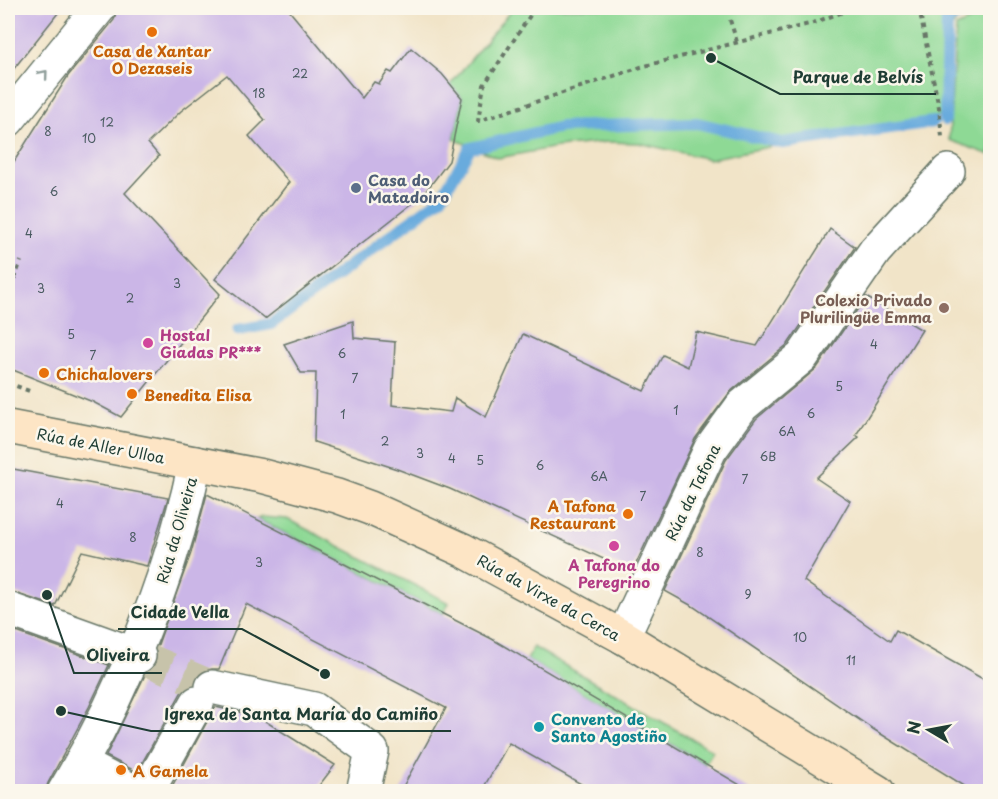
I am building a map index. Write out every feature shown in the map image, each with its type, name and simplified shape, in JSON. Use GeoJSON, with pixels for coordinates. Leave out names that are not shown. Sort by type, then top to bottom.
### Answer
{"type":"FeatureCollection","features":[{"type":"Feature","properties":{"kind":"street"},"geometry":{"type":"LineString","coordinates":[[8,120],[99,8]]}},
{"type":"Feature","properties":{"kind":"street","name":"Rúa da Tafona"},"geometry":{"type":"LineString","coordinates":[[623,638],[710,450],[742,406],[802,357],[874,251],[948,171]]}},
{"type":"Feature","properties":{"kind":"street","name":"Rúa de Aller Ulloa"},"geometry":{"type":"LineString","coordinates":[[8,427],[195,463]]}},
{"type":"Feature","properties":{"kind":"street","name":"Rúa da Virxe da Cerca"},"geometry":{"type":"LineString","coordinates":[[195,463],[291,483],[338,496],[463,550],[623,638],[878,792]]}},
{"type":"Feature","properties":{"kind":"street","name":"Rúa da Oliveira"},"geometry":{"type":"LineString","coordinates":[[64,792],[81,764],[137,654],[187,499],[195,463]]}},
{"type":"Feature","properties":{"kind":"street"},"geometry":{"type":"LineString","coordinates":[[8,609],[137,654]]}},
{"type":"Feature","properties":{"kind":"street"},"geometry":{"type":"LineString","coordinates":[[147,792],[204,695],[314,709],[372,751],[363,792]]}},
{"type":"Feature","properties":{"kind":"street"},"geometry":{"type":"LineString","coordinates":[[81,764],[135,792]]}},
{"type":"Feature","properties":{"kind":"path"},"geometry":{"type":"LineString","coordinates":[[535,8],[484,85],[478,121],[641,67],[813,24],[854,8]]}},
{"type":"Feature","properties":{"kind":"path"},"geometry":{"type":"LineString","coordinates":[[918,8],[939,108],[941,131]]}},
{"type":"Feature","properties":{"kind":"path"},"geometry":{"type":"LineString","coordinates":[[730,20],[737,42]]}},
{"type":"Feature","properties":{"kind":"path"},"geometry":{"type":"LineString","coordinates":[[8,296],[21,261]]}},
{"type":"Feature","properties":{"kind":"path"},"geometry":{"type":"LineString","coordinates":[[793,785],[795,792]]}},
{"type":"Feature","properties":{"kind":"green space"},"geometry":{"type":"Polygon","coordinates":[[[513,8],[985,8],[960,17],[950,30],[946,115],[848,131],[709,159],[639,143],[607,142],[557,147],[498,158],[454,139],[462,98],[450,85],[513,8]]]}},
{"type":"Feature","properties":{"kind":"green space"},"geometry":{"type":"Polygon","coordinates":[[[990,12],[990,155],[949,140],[956,27],[990,12]]]}},
{"type":"Feature","properties":{"kind":"green space"},"geometry":{"type":"Polygon","coordinates":[[[262,517],[287,519],[449,603],[443,614],[257,519],[262,517]]]}},
{"type":"Feature","properties":{"kind":"green space"},"geometry":{"type":"Polygon","coordinates":[[[533,647],[713,751],[705,764],[527,660],[533,647]]]}},
{"type":"Feature","properties":{"kind":"building"},"geometry":{"type":"Polygon","coordinates":[[[8,8],[62,8],[8,76],[8,8]]]}},
{"type":"Feature","properties":{"kind":"building"},"geometry":{"type":"Polygon","coordinates":[[[117,8],[287,8],[362,98],[374,82],[379,84],[388,71],[392,73],[411,48],[442,74],[462,98],[449,161],[423,195],[265,319],[215,279],[289,182],[249,136],[265,120],[227,75],[181,111],[148,143],[159,156],[125,193],[220,294],[121,417],[93,402],[8,368],[8,171],[68,76],[114,20],[117,8]]]}},
{"type":"Feature","properties":{"kind":"building"},"geometry":{"type":"Polygon","coordinates":[[[830,229],[855,247],[788,344],[730,392],[695,439],[632,572],[450,489],[314,442],[316,373],[301,373],[284,344],[353,321],[354,338],[395,342],[392,405],[451,412],[455,398],[486,417],[523,334],[644,391],[663,355],[688,367],[696,332],[757,346],[830,229]]]}},
{"type":"Feature","properties":{"kind":"building"},"geometry":{"type":"Polygon","coordinates":[[[866,297],[922,330],[856,435],[859,437],[816,478],[850,501],[804,581],[890,641],[896,630],[990,683],[990,792],[974,792],[873,729],[694,607],[665,591],[726,460],[756,419],[817,368],[866,297]]]}},
{"type":"Feature","properties":{"kind":"building"},"geometry":{"type":"Polygon","coordinates":[[[8,468],[168,498],[147,566],[82,551],[55,606],[8,591],[8,468]]]}},
{"type":"Feature","properties":{"kind":"building"},"geometry":{"type":"Polygon","coordinates":[[[207,494],[492,639],[752,792],[595,792],[509,743],[481,792],[400,792],[446,708],[246,604],[219,669],[206,669],[198,675],[194,685],[187,687],[181,693],[137,772],[106,756],[146,673],[152,670],[156,663],[156,650],[191,553],[207,494]]]}},
{"type":"Feature","properties":{"kind":"building"},"geometry":{"type":"Polygon","coordinates":[[[8,629],[109,665],[45,792],[8,792],[8,629]]]}},
{"type":"Feature","properties":{"kind":"building"},"geometry":{"type":"Polygon","coordinates":[[[215,707],[257,716],[335,765],[314,792],[169,792],[215,707]]]}},
{"type":"Feature","properties":{"kind":"waterway"},"geometry":{"type":"LineString","coordinates":[[945,120],[947,20],[974,8]]}},
{"type":"Feature","properties":{"kind":"waterway"},"geometry":{"type":"LineString","coordinates":[[238,330],[271,324],[441,198],[470,148],[561,127],[697,123],[782,143],[933,122]]}},
{"type":"Feature","properties":{"kind":"tunnel"},"geometry":{"type":"LineString","coordinates":[[139,656],[212,687]]}},
{"type":"Feature","properties":{"kind":"place","name":"Casa de Xantar O Dezaseis"},"geometry":{"type":"Point","coordinates":[152,32]}},
{"type":"Feature","properties":{"kind":"place","name":"Parque de Belvís"},"geometry":{"type":"Point","coordinates":[711,58]}},
{"type":"Feature","properties":{"kind":"place","name":"Casa do Matadoiro"},"geometry":{"type":"Point","coordinates":[356,188]}},
{"type":"Feature","properties":{"kind":"place","name":"Colexio Privado Plurilingüe Emma"},"geometry":{"type":"Point","coordinates":[944,308]}},
{"type":"Feature","properties":{"kind":"place","name":"Hostal Giadas PR***"},"geometry":{"type":"Point","coordinates":[148,343]}},
{"type":"Feature","properties":{"kind":"place","name":"Chichalovers"},"geometry":{"type":"Point","coordinates":[44,373]}},
{"type":"Feature","properties":{"kind":"place","name":"Benedita Elisa"},"geometry":{"type":"Point","coordinates":[132,394]}},
{"type":"Feature","properties":{"kind":"place","name":"A Tafona Restaurant"},"geometry":{"type":"Point","coordinates":[628,514]}},
{"type":"Feature","properties":{"kind":"place","name":"A Tafona do Peregrino"},"geometry":{"type":"Point","coordinates":[614,546]}},
{"type":"Feature","properties":{"kind":"place","name":"Oliveira"},"geometry":{"type":"Point","coordinates":[47,595]}},
{"type":"Feature","properties":{"kind":"place","name":"Cidade Vella"},"geometry":{"type":"Point","coordinates":[325,674]}},
{"type":"Feature","properties":{"kind":"place","name":"Igrexa de Santa María do Camiño"},"geometry":{"type":"Point","coordinates":[61,711]}},
{"type":"Feature","properties":{"kind":"place","name":"Convento de Santo Agostiño"},"geometry":{"type":"Point","coordinates":[539,727]}},
{"type":"Feature","properties":{"kind":"place","name":"A Gamela"},"geometry":{"type":"Point","coordinates":[121,770]}}]}
